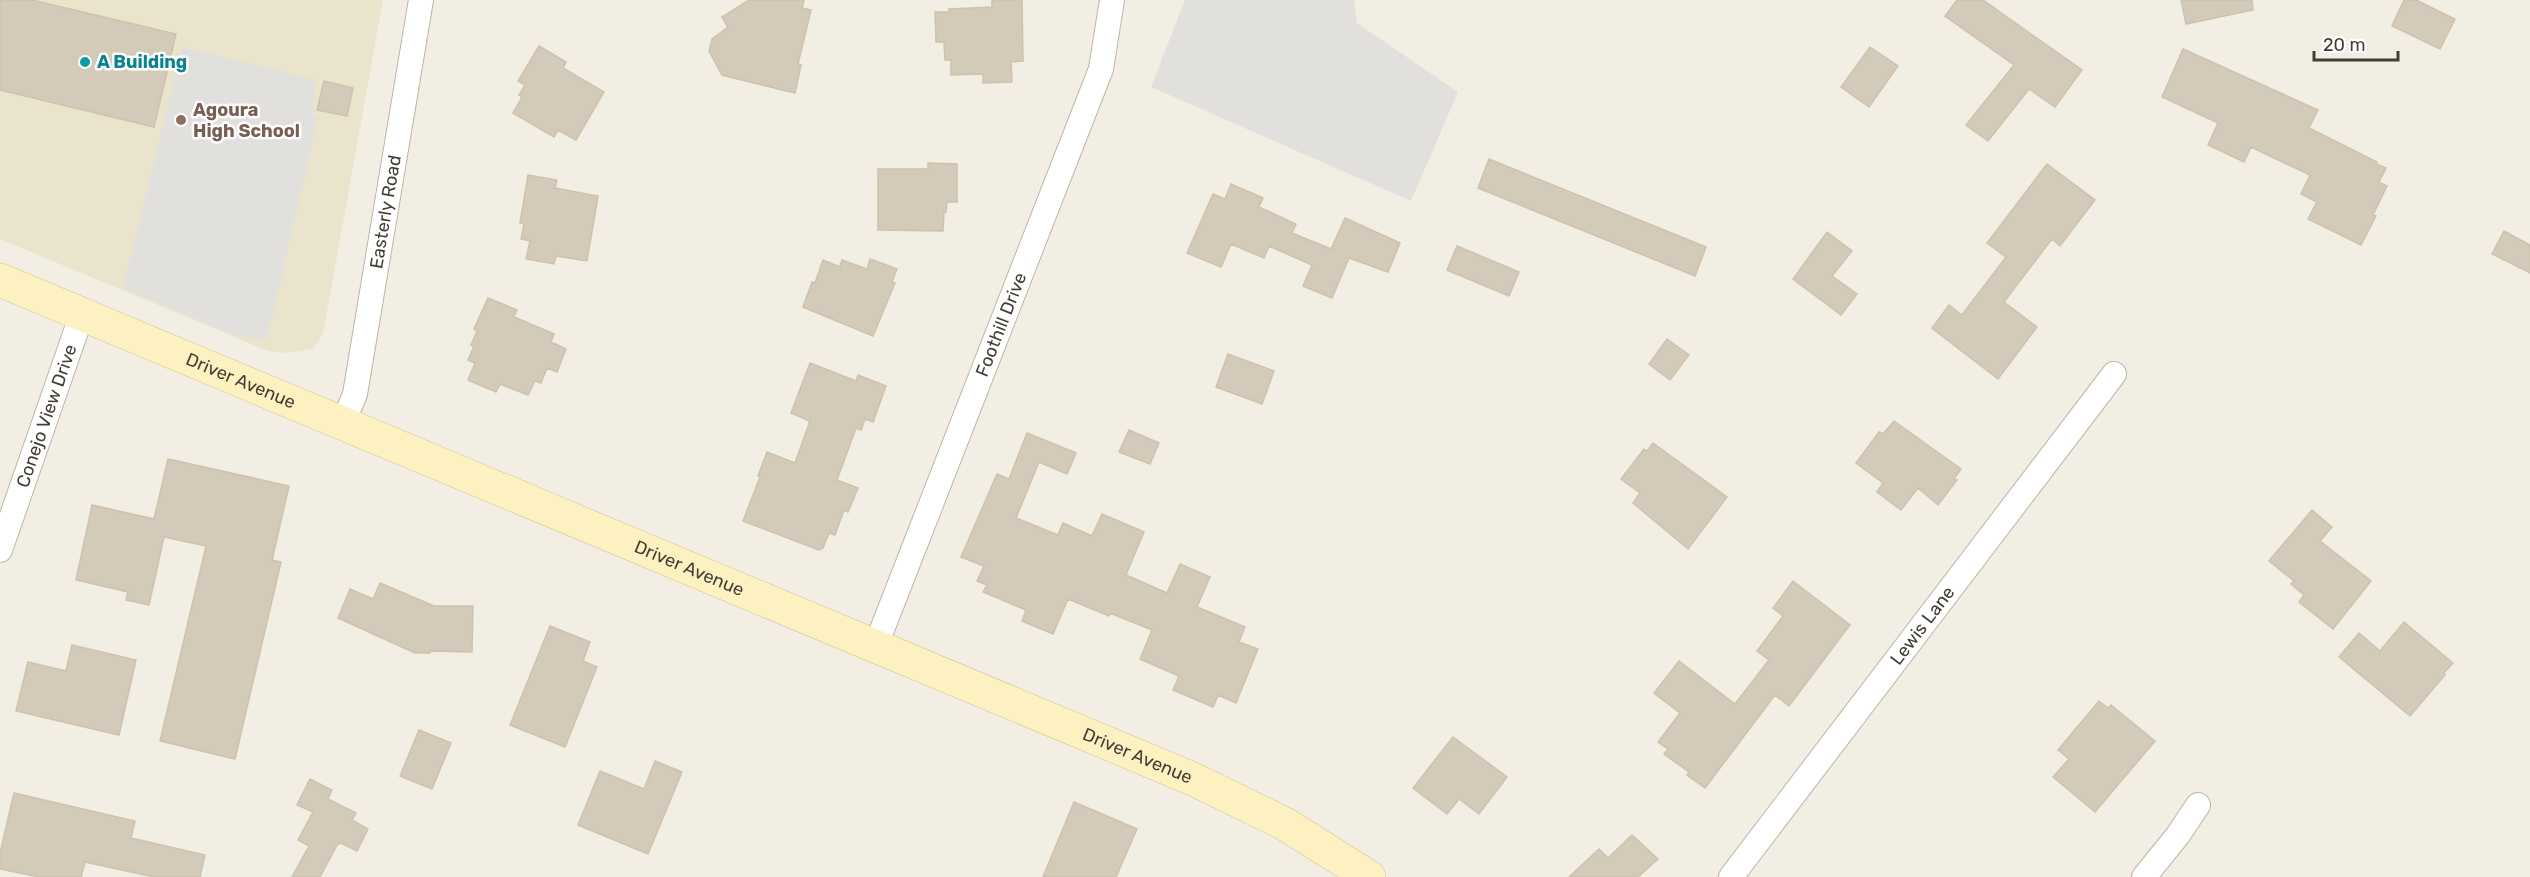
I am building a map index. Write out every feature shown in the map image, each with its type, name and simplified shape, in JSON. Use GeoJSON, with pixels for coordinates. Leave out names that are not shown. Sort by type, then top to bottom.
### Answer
{"type":"FeatureCollection","features":[{"type":"Feature","properties":{"kind":"street","name":"Easterly Road"},"geometry":{"type":"LineString","coordinates":[[343,423],[355,394],[421,0]]}},
{"type":"Feature","properties":{"kind":"street","name":"Foothill Drive"},"geometry":{"type":"LineString","coordinates":[[876,645],[1101,69],[1112,0]]}},
{"type":"Feature","properties":{"kind":"street","name":"Driver Avenue"},"geometry":{"type":"LineString","coordinates":[[0,280],[1193,779],[1286,824],[1369,877]]}},
{"type":"Feature","properties":{"kind":"street","name":"Conejo View Drive"},"geometry":{"type":"LineString","coordinates":[[0,550],[82,314]]}},
{"type":"Feature","properties":{"kind":"street","name":"Lewis Lane"},"geometry":{"type":"LineString","coordinates":[[1731,877],[2114,374]]}},
{"type":"Feature","properties":{"kind":"street"},"geometry":{"type":"LineString","coordinates":[[2144,877],[2178,836],[2198,805]]}},
{"type":"Feature","properties":{"kind":"shaded area","name":"Agoura High School"},"geometry":{"type":"Polygon","coordinates":[[[0,0],[383,0],[323,334],[313,349],[287,353],[268,351],[0,239],[0,0]]]}},
{"type":"Feature","properties":{"kind":"shaded area"},"geometry":{"type":"Polygon","coordinates":[[[1185,0],[1354,0],[1357,23],[1458,92],[1411,201],[1151,87],[1185,0]]]}},
{"type":"Feature","properties":{"kind":"shaded area"},"geometry":{"type":"Polygon","coordinates":[[[182,47],[316,80],[312,116],[318,118],[267,339],[236,336],[123,288],[182,47]]]}},
{"type":"Feature","properties":{"kind":"building","name":"A Building"},"geometry":{"type":"Polygon","coordinates":[[[0,0],[32,0],[176,34],[154,127],[0,90],[0,0]]]}},
{"type":"Feature","properties":{"kind":"building"},"geometry":{"type":"Polygon","coordinates":[[[749,0],[804,0],[802,8],[811,10],[798,64],[801,65],[795,93],[722,75],[709,51],[712,39],[728,27],[722,17],[749,0]]]}},
{"type":"Feature","properties":{"kind":"building"},"geometry":{"type":"Polygon","coordinates":[[[992,0],[1022,0],[1023,61],[1011,62],[1012,82],[983,83],[983,74],[951,75],[951,60],[945,60],[944,42],[936,42],[935,12],[992,7],[992,0]]]}},
{"type":"Feature","properties":{"kind":"building"},"geometry":{"type":"Polygon","coordinates":[[[1957,0],[1983,0],[2082,70],[2055,107],[2029,89],[1988,141],[1966,125],[2014,65],[1945,16],[1957,0]]]}},
{"type":"Feature","properties":{"kind":"building"},"geometry":{"type":"Polygon","coordinates":[[[2181,0],[2252,0],[2253,10],[2186,24],[2181,0]]]}},
{"type":"Feature","properties":{"kind":"building"},"geometry":{"type":"Polygon","coordinates":[[[2404,0],[2416,0],[2455,19],[2440,49],[2392,26],[2404,0]]]}},
{"type":"Feature","properties":{"kind":"building"},"geometry":{"type":"Polygon","coordinates":[[[539,46],[566,62],[563,68],[604,92],[576,140],[558,130],[554,137],[513,113],[522,97],[519,95],[525,85],[518,81],[539,46]]]}},
{"type":"Feature","properties":{"kind":"building"},"geometry":{"type":"Polygon","coordinates":[[[1870,47],[1898,66],[1869,107],[1841,87],[1870,47]]]}},
{"type":"Feature","properties":{"kind":"building"},"geometry":{"type":"Polygon","coordinates":[[[2183,49],[2318,110],[2309,128],[2386,168],[2379,182],[2387,186],[2373,215],[2376,216],[2361,245],[2308,219],[2317,202],[2301,194],[2310,175],[2251,147],[2244,162],[2208,145],[2218,123],[2162,97],[2183,49]]]}},
{"type":"Feature","properties":{"kind":"building"},"geometry":{"type":"Polygon","coordinates":[[[324,81],[353,88],[347,116],[317,110],[324,81]]]}},
{"type":"Feature","properties":{"kind":"building"},"geometry":{"type":"Polygon","coordinates":[[[1489,159],[1706,247],[1695,276],[1478,188],[1489,159]]]}},
{"type":"Feature","properties":{"kind":"building"},"geometry":{"type":"Polygon","coordinates":[[[928,163],[957,164],[957,202],[947,202],[943,231],[878,230],[878,169],[928,169],[928,163]]]}},
{"type":"Feature","properties":{"kind":"building"},"geometry":{"type":"Polygon","coordinates":[[[2047,164],[2095,200],[2060,246],[2052,239],[2004,302],[2037,327],[1998,379],[1932,328],[1949,305],[1962,315],[2006,257],[1987,243],[2047,164]]]}},
{"type":"Feature","properties":{"kind":"building"},"geometry":{"type":"Polygon","coordinates":[[[528,175],[557,180],[555,188],[598,196],[587,261],[556,256],[554,264],[526,259],[530,241],[521,239],[524,224],[520,223],[528,175]]]}},
{"type":"Feature","properties":{"kind":"building"},"geometry":{"type":"Polygon","coordinates":[[[1231,184],[1263,198],[1259,207],[1296,224],[1292,233],[1331,249],[1345,218],[1400,243],[1388,272],[1349,258],[1332,298],[1303,286],[1312,265],[1269,246],[1264,258],[1231,244],[1221,267],[1187,253],[1213,194],[1225,199],[1231,184]]]}},
{"type":"Feature","properties":{"kind":"building"},"geometry":{"type":"Polygon","coordinates":[[[2504,231],[2530,245],[2530,273],[2492,254],[2504,231]]]}},
{"type":"Feature","properties":{"kind":"building"},"geometry":{"type":"Polygon","coordinates":[[[1827,232],[1852,251],[1832,276],[1857,294],[1841,315],[1793,279],[1827,232]]]}},
{"type":"Feature","properties":{"kind":"building"},"geometry":{"type":"Polygon","coordinates":[[[1457,246],[1519,272],[1509,296],[1447,270],[1457,246]]]}},
{"type":"Feature","properties":{"kind":"building"},"geometry":{"type":"Polygon","coordinates":[[[870,259],[897,269],[892,282],[895,283],[873,336],[803,307],[823,260],[840,267],[842,260],[867,269],[870,259]]]}},
{"type":"Feature","properties":{"kind":"building"},"geometry":{"type":"Polygon","coordinates":[[[488,298],[517,310],[514,317],[554,334],[551,342],[566,349],[557,372],[547,368],[541,383],[535,381],[528,395],[500,384],[496,392],[468,380],[475,363],[468,360],[477,331],[474,329],[488,298]]]}},
{"type":"Feature","properties":{"kind":"building"},"geometry":{"type":"Polygon","coordinates":[[[1667,339],[1689,355],[1670,380],[1649,364],[1667,339]]]}},
{"type":"Feature","properties":{"kind":"building"},"geometry":{"type":"Polygon","coordinates":[[[1228,354],[1274,371],[1262,404],[1216,387],[1228,354]]]}},
{"type":"Feature","properties":{"kind":"building"},"geometry":{"type":"Polygon","coordinates":[[[810,363],[856,381],[858,375],[886,386],[873,422],[865,419],[861,430],[856,428],[837,480],[858,488],[848,512],[844,510],[835,535],[829,533],[823,548],[819,550],[743,521],[767,452],[795,463],[810,421],[791,413],[810,363]]]}},
{"type":"Feature","properties":{"kind":"building"},"geometry":{"type":"Polygon","coordinates":[[[1894,421],[1961,469],[1954,479],[1957,480],[1938,505],[1918,488],[1901,510],[1877,492],[1883,483],[1856,463],[1879,432],[1883,434],[1894,421]]]}},
{"type":"Feature","properties":{"kind":"building"},"geometry":{"type":"Polygon","coordinates":[[[1129,430],[1159,443],[1150,464],[1119,452],[1129,430]]]}},
{"type":"Feature","properties":{"kind":"building"},"geometry":{"type":"Polygon","coordinates":[[[1027,433],[1076,453],[1067,474],[1039,462],[1016,518],[1058,535],[1063,523],[1092,536],[1102,514],[1144,532],[1126,575],[1167,593],[1180,564],[1210,577],[1197,607],[1245,627],[1239,642],[1258,649],[1236,703],[1218,695],[1213,707],[1173,690],[1179,676],[1140,659],[1152,630],[1068,599],[1053,634],[1022,621],[1026,610],[983,592],[987,585],[977,581],[984,566],[961,557],[997,474],[1009,479],[1027,433]]]}},
{"type":"Feature","properties":{"kind":"building"},"geometry":{"type":"Polygon","coordinates":[[[1653,443],[1727,497],[1688,549],[1633,503],[1640,493],[1621,479],[1644,449],[1647,451],[1653,443]]]}},
{"type":"Feature","properties":{"kind":"building"},"geometry":{"type":"Polygon","coordinates":[[[168,459],[289,486],[272,560],[281,562],[235,759],[160,741],[206,546],[164,537],[149,605],[126,600],[128,592],[76,580],[92,505],[154,519],[168,459]]]}},
{"type":"Feature","properties":{"kind":"building"},"geometry":{"type":"Polygon","coordinates":[[[2312,510],[2332,527],[2320,541],[2371,581],[2333,629],[2299,602],[2304,595],[2291,584],[2294,581],[2269,561],[2312,510]]]}},
{"type":"Feature","properties":{"kind":"building"},"geometry":{"type":"Polygon","coordinates":[[[1793,581],[1850,625],[1789,706],[1775,695],[1705,788],[1687,775],[1689,772],[1664,754],[1668,749],[1658,742],[1680,713],[1654,693],[1679,661],[1735,704],[1769,660],[1757,651],[1783,616],[1773,608],[1793,581]]]}},
{"type":"Feature","properties":{"kind":"building"},"geometry":{"type":"Polygon","coordinates":[[[380,583],[434,606],[473,606],[472,652],[415,653],[338,618],[350,589],[373,599],[380,583]]]}},
{"type":"Feature","properties":{"kind":"building"},"geometry":{"type":"Polygon","coordinates":[[[2404,622],[2453,663],[2410,716],[2339,657],[2359,633],[2380,651],[2404,622]]]}},
{"type":"Feature","properties":{"kind":"building"},"geometry":{"type":"Polygon","coordinates":[[[550,626],[590,642],[583,661],[597,667],[565,747],[510,725],[550,626]]]}},
{"type":"Feature","properties":{"kind":"building"},"geometry":{"type":"Polygon","coordinates":[[[72,645],[136,660],[119,735],[16,711],[28,662],[66,671],[72,645]]]}},
{"type":"Feature","properties":{"kind":"building"},"geometry":{"type":"Polygon","coordinates":[[[2099,701],[2108,708],[2111,705],[2155,741],[2095,812],[2053,777],[2069,759],[2058,750],[2099,701]]]}},
{"type":"Feature","properties":{"kind":"building"},"geometry":{"type":"Polygon","coordinates":[[[419,730],[451,743],[432,789],[400,776],[419,730]]]}},
{"type":"Feature","properties":{"kind":"building"},"geometry":{"type":"Polygon","coordinates":[[[1453,737],[1507,777],[1479,814],[1459,799],[1447,814],[1413,788],[1453,737]]]}},
{"type":"Feature","properties":{"kind":"building"},"geometry":{"type":"Polygon","coordinates":[[[655,761],[682,772],[648,854],[578,825],[600,771],[644,789],[655,761]]]}},
{"type":"Feature","properties":{"kind":"building"},"geometry":{"type":"Polygon","coordinates":[[[310,779],[332,790],[328,799],[356,813],[352,820],[368,829],[357,851],[341,843],[337,845],[320,877],[292,877],[309,846],[298,840],[313,812],[297,805],[310,779]]]}},
{"type":"Feature","properties":{"kind":"building"},"geometry":{"type":"Polygon","coordinates":[[[14,793],[135,821],[131,838],[205,855],[200,877],[154,877],[85,862],[81,877],[39,877],[0,869],[0,853],[14,793]]]}},
{"type":"Feature","properties":{"kind":"building"},"geometry":{"type":"Polygon","coordinates":[[[1074,802],[1137,829],[1116,877],[1043,877],[1074,802]]]}},
{"type":"Feature","properties":{"kind":"building"},"geometry":{"type":"Polygon","coordinates":[[[1632,835],[1658,859],[1638,877],[1569,877],[1599,849],[1608,858],[1632,835]]]}},
{"type":"Feature","properties":{"kind":"place","name":"A Building"},"geometry":{"type":"Point","coordinates":[85,62]}},
{"type":"Feature","properties":{"kind":"place","name":"Agoura High School"},"geometry":{"type":"Point","coordinates":[181,120]}}]}
